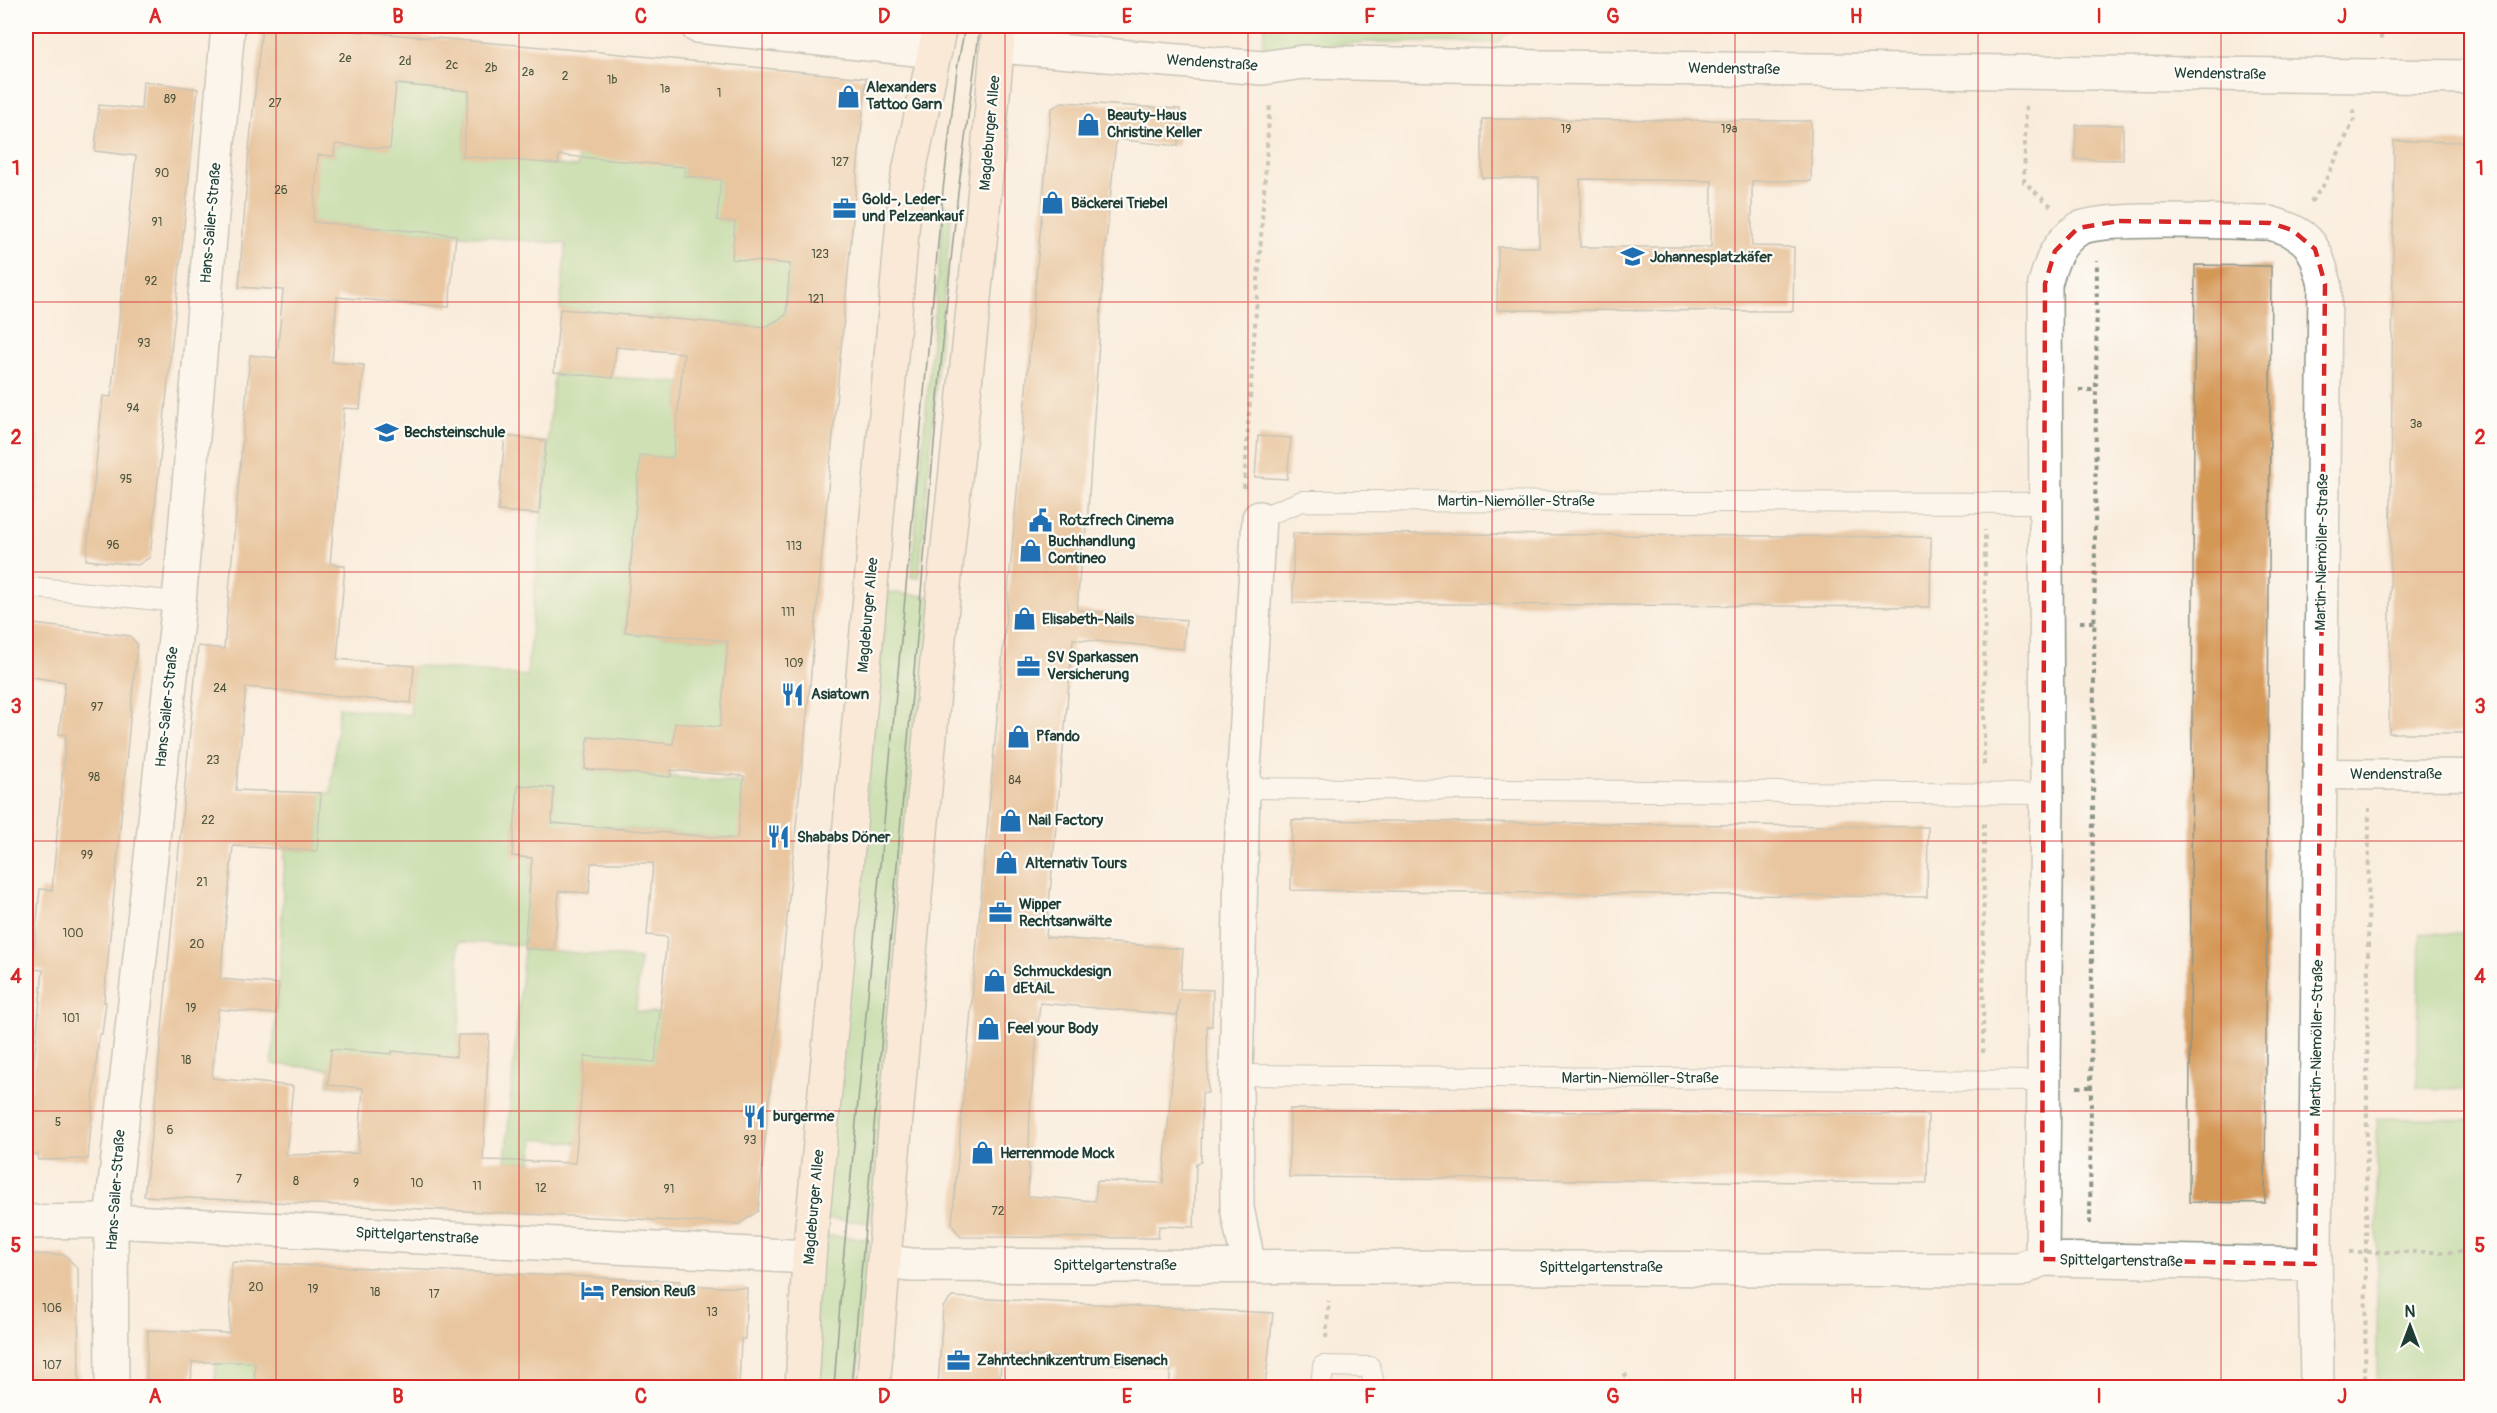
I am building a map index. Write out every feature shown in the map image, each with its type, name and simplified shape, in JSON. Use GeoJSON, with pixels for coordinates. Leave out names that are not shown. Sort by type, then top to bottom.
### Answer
{"type":"FeatureCollection","features":[{"type":"Feature","properties":{"kind":"main road","name":"Magdeburger Allee"},"geometry":{"type":"LineString","coordinates":[[873,1388],[913,918],[943,597],[984,205],[998,36]]}},
{"type":"Feature","properties":{"kind":"main road","name":"Magdeburger Allee"},"geometry":{"type":"LineString","coordinates":[[802,1388],[809,1257],[843,904],[906,186],[937,38]]}},
{"type":"Feature","properties":{"kind":"street","name":"Hans-Sailer-Straße"},"geometry":{"type":"LineString","coordinates":[[112,1388],[111,1221],[179,602],[228,26]]}},
{"type":"Feature","properties":{"kind":"street"},"geometry":{"type":"LineString","coordinates":[[698,26],[937,38]]}},
{"type":"Feature","properties":{"kind":"street","name":"Wendenstraße"},"geometry":{"type":"LineString","coordinates":[[998,36],[1263,68],[1303,62],[2472,77]]}},
{"type":"Feature","properties":{"kind":"street","name":"Martin-Niemöller-Straße"},"geometry":{"type":"LineString","coordinates":[[2078,228],[2120,221],[2270,223],[2292,230],[2315,249],[2325,284],[2314,1257],[2317,1388]]}},
{"type":"Feature","properties":{"kind":"street"},"geometry":{"type":"LineString","coordinates":[[2042,1259],[2047,794],[2045,284],[2055,251],[2078,228]]}},
{"type":"Feature","properties":{"kind":"street"},"geometry":{"type":"LineString","coordinates":[[1249,1266],[1237,1208],[1236,1075],[1243,788],[1259,518]]}},
{"type":"Feature","properties":{"kind":"street","name":"Wendenstraße"},"geometry":{"type":"LineString","coordinates":[[2320,774],[2472,775]]}},
{"type":"Feature","properties":{"kind":"street","name":"Spittelgartenstraße"},"geometry":{"type":"LineString","coordinates":[[26,1222],[111,1221],[809,1257]]}},
{"type":"Feature","properties":{"kind":"street","name":"Spittelgartenstraße"},"geometry":{"type":"LineString","coordinates":[[885,1262],[910,1265],[1333,1265],[2020,1270],[2042,1259],[2090,1261],[2314,1257]]}},
{"type":"Feature","properties":{"kind":"lane","name":"Martin-Niemöller-Straße"},"geometry":{"type":"LineString","coordinates":[[1259,518],[1302,501],[2047,503]]}},
{"type":"Feature","properties":{"kind":"lane"},"geometry":{"type":"LineString","coordinates":[[26,590],[38,588],[179,602]]}},
{"type":"Feature","properties":{"kind":"lane"},"geometry":{"type":"LineString","coordinates":[[1243,788],[2047,794]]}},
{"type":"Feature","properties":{"kind":"lane","name":"Martin-Niemöller-Straße"},"geometry":{"type":"LineString","coordinates":[[1236,1075],[2044,1082]]}},
{"type":"Feature","properties":{"kind":"lane"},"geometry":{"type":"LineString","coordinates":[[1321,1388],[1323,1366],[1370,1367],[1375,1388]]}},
{"type":"Feature","properties":{"kind":"path"},"geometry":{"type":"LineString","coordinates":[[1259,518],[1244,492],[1271,87],[1263,68]]}},
{"type":"Feature","properties":{"kind":"path"},"geometry":{"type":"LineString","coordinates":[[2027,72],[2024,183],[2078,228],[2097,251],[2090,1261]]}},
{"type":"Feature","properties":{"kind":"path"},"geometry":{"type":"LineString","coordinates":[[2292,230],[2323,186],[2354,120],[2355,76]]}},
{"type":"Feature","properties":{"kind":"path"},"geometry":{"type":"LineString","coordinates":[[2365,1388],[2364,1252],[2369,774]]}},
{"type":"Feature","properties":{"kind":"path"},"geometry":{"type":"LineString","coordinates":[[2314,1257],[2364,1252],[2472,1252]]}},
{"type":"Feature","properties":{"kind":"path"},"geometry":{"type":"LineString","coordinates":[[1323,1366],[1333,1265]]}},
{"type":"Feature","properties":{"kind":"path"},"geometry":{"type":"LineString","coordinates":[[1624,1373],[1628,1388]]}},
{"type":"Feature","properties":{"kind":"highlighted area"},"geometry":{"type":"Polygon","coordinates":[[[2119,221],[2270,223],[2292,230],[2315,249],[2325,284],[2315,1264],[2042,1259],[2045,284],[2055,251],[2078,228],[2119,221]]]}},
{"type":"Feature","properties":{"kind":"green space"},"geometry":{"type":"Polygon","coordinates":[[[1265,26],[1512,26],[1512,31],[1496,43],[1368,42],[1262,51],[1265,26]]]}},
{"type":"Feature","properties":{"kind":"green space"},"geometry":{"type":"Polygon","coordinates":[[[376,83],[469,91],[463,156],[539,149],[538,163],[577,167],[584,101],[689,117],[684,176],[721,179],[718,220],[788,226],[792,244],[784,328],[560,309],[566,244],[299,221],[315,197],[316,182],[310,154],[334,156],[336,140],[338,145],[390,148],[376,83]]]}},
{"type":"Feature","properties":{"kind":"green space"},"geometry":{"type":"Polygon","coordinates":[[[944,206],[952,206],[919,578],[911,577],[944,206]]]}},
{"type":"Feature","properties":{"kind":"green space"},"geometry":{"type":"Polygon","coordinates":[[[554,372],[681,383],[678,406],[683,459],[640,456],[625,632],[728,641],[719,750],[588,737],[585,769],[744,783],[738,839],[595,826],[549,859],[554,789],[518,785],[512,855],[532,858],[524,945],[457,942],[462,993],[451,1124],[416,1158],[425,1054],[392,1051],[390,1072],[370,1089],[328,1085],[329,1074],[356,1076],[330,1069],[272,1064],[285,849],[317,851],[321,793],[331,793],[339,707],[410,715],[414,666],[527,676],[554,372]]]}},
{"type":"Feature","properties":{"kind":"green space"},"geometry":{"type":"Polygon","coordinates":[[[26,395],[39,444],[32,572],[26,573],[26,395]]]}},
{"type":"Feature","properties":{"kind":"green space"},"geometry":{"type":"Polygon","coordinates":[[[888,592],[934,597],[870,1223],[822,1218],[888,592]]]}},
{"type":"Feature","properties":{"kind":"green space"},"geometry":{"type":"Polygon","coordinates":[[[2420,933],[2471,934],[2471,1089],[2417,1088],[2420,933]]]}},
{"type":"Feature","properties":{"kind":"green space"},"geometry":{"type":"Polygon","coordinates":[[[524,948],[640,959],[636,1011],[660,1013],[655,1062],[577,1143],[534,1139],[532,1161],[505,1161],[524,948]]]}},
{"type":"Feature","properties":{"kind":"green space"},"geometry":{"type":"Polygon","coordinates":[[[2377,1118],[2471,1120],[2471,1387],[2377,1387],[2377,1118]]]}},
{"type":"Feature","properties":{"kind":"green space"},"geometry":{"type":"Polygon","coordinates":[[[821,1235],[869,1239],[857,1387],[809,1388],[821,1235]]]}},
{"type":"Feature","properties":{"kind":"green space"},"geometry":{"type":"Polygon","coordinates":[[[216,1360],[255,1361],[254,1387],[215,1388],[216,1360]]]}},
{"type":"Feature","properties":{"kind":"building"},"geometry":{"type":"Polygon","coordinates":[[[262,26],[294,26],[600,52],[866,78],[758,1211],[739,1224],[144,1196],[155,1104],[198,646],[224,649],[250,355],[277,358],[283,290],[239,287],[249,149],[262,26]],[[396,84],[390,149],[335,144],[334,156],[318,155],[313,222],[456,235],[449,307],[337,297],[332,362],[364,365],[360,409],[344,408],[330,564],[345,566],[337,659],[414,666],[411,703],[246,687],[236,790],[321,793],[317,851],[233,846],[220,979],[279,984],[276,1014],[218,1009],[212,1078],[293,1086],[286,1155],[358,1153],[363,1088],[328,1085],[331,1049],[392,1054],[392,1051],[456,1057],[458,1035],[489,1035],[483,1160],[575,1163],[585,1056],[655,1062],[667,937],[647,935],[653,863],[591,863],[589,893],[559,891],[554,951],[524,948],[532,858],[512,856],[518,785],[554,788],[552,823],[737,839],[744,776],[671,770],[671,777],[585,769],[588,737],[673,744],[675,723],[720,727],[728,641],[625,632],[640,455],[673,458],[684,353],[616,347],[613,378],[554,372],[560,309],[766,327],[786,315],[790,264],[732,259],[735,222],[717,220],[721,180],[684,176],[685,167],[559,155],[558,164],[463,156],[469,91],[396,84]]]}},
{"type":"Feature","properties":{"kind":"building"},"geometry":{"type":"Polygon","coordinates":[[[143,81],[198,89],[150,557],[138,565],[86,560],[103,396],[111,397],[136,156],[95,151],[99,105],[141,109],[143,81]]]}},
{"type":"Feature","properties":{"kind":"building"},"geometry":{"type":"Polygon","coordinates":[[[1062,102],[1180,109],[1178,146],[1116,139],[1104,262],[1086,542],[1082,541],[1077,610],[1186,620],[1183,649],[1073,639],[1046,937],[1183,949],[1180,989],[1213,990],[1212,1026],[1207,1026],[1208,1093],[1202,1093],[1201,1162],[1196,1163],[1194,1227],[1159,1226],[1158,1238],[961,1237],[952,1225],[1051,109],[1062,102]],[[1179,1000],[1177,1015],[1040,1003],[1030,1110],[1028,1196],[1095,1201],[1097,1181],[1163,1183],[1179,1000]]]}},
{"type":"Feature","properties":{"kind":"building"},"geometry":{"type":"Polygon","coordinates":[[[1482,119],[1811,121],[1811,181],[1752,181],[1752,246],[1794,247],[1793,311],[1497,310],[1498,247],[1539,247],[1539,178],[1482,178],[1482,119]],[[1580,179],[1580,247],[1711,247],[1712,181],[1580,179]]]}},
{"type":"Feature","properties":{"kind":"building"},"geometry":{"type":"Polygon","coordinates":[[[2076,125],[2123,125],[2123,160],[2075,159],[2076,125]]]}},
{"type":"Feature","properties":{"kind":"building"},"geometry":{"type":"Polygon","coordinates":[[[2394,141],[2472,142],[2472,733],[2389,733],[2394,141]]]}},
{"type":"Feature","properties":{"kind":"building"},"geometry":{"type":"Polygon","coordinates":[[[2195,265],[2271,266],[2265,1203],[2189,1202],[2195,265]]]}},
{"type":"Feature","properties":{"kind":"building"},"geometry":{"type":"Polygon","coordinates":[[[505,436],[546,441],[539,514],[498,511],[505,436]]]}},
{"type":"Feature","properties":{"kind":"building"},"geometry":{"type":"Polygon","coordinates":[[[1258,436],[1291,438],[1287,479],[1255,477],[1258,436]]]}},
{"type":"Feature","properties":{"kind":"building"},"geometry":{"type":"Polygon","coordinates":[[[1293,533],[1931,537],[1930,607],[1293,603],[1293,533]]]}},
{"type":"Feature","properties":{"kind":"building"},"geometry":{"type":"Polygon","coordinates":[[[26,623],[130,636],[137,644],[104,1002],[106,1002],[102,1034],[99,1034],[88,1159],[38,1160],[38,1154],[26,1155],[26,1091],[31,1090],[43,970],[32,969],[40,889],[52,890],[66,735],[59,734],[65,682],[26,676],[26,623]]]}},
{"type":"Feature","properties":{"kind":"building"},"geometry":{"type":"Polygon","coordinates":[[[1292,820],[1928,827],[1927,897],[1291,890],[1292,820]]]}},
{"type":"Feature","properties":{"kind":"building"},"geometry":{"type":"Polygon","coordinates":[[[1290,1109],[1928,1115],[1927,1183],[1289,1177],[1290,1109]]]}},
{"type":"Feature","properties":{"kind":"building"},"geometry":{"type":"Polygon","coordinates":[[[26,1254],[65,1255],[78,1269],[79,1388],[26,1388],[26,1254]]]}},
{"type":"Feature","properties":{"kind":"building"},"geometry":{"type":"Polygon","coordinates":[[[232,1262],[680,1281],[680,1285],[747,1288],[745,1339],[741,1339],[739,1388],[254,1388],[255,1362],[192,1362],[191,1388],[146,1388],[148,1330],[229,1333],[232,1262]]]}},
{"type":"Feature","properties":{"kind":"building"},"geometry":{"type":"Polygon","coordinates":[[[952,1297],[1273,1313],[1265,1388],[1169,1388],[1171,1367],[1091,1363],[1092,1359],[1002,1354],[999,1388],[938,1388],[943,1307],[952,1297]]]}},
{"type":"Feature","properties":{"kind":"tram line"},"geometry":{"type":"LineString","coordinates":[[834,1388],[843,1262],[943,190],[957,69],[965,26]]}},
{"type":"Feature","properties":{"kind":"tram line"},"geometry":{"type":"LineString","coordinates":[[851,1388],[945,319],[958,192],[980,26]]}},
{"type":"Feature","properties":{"kind":"place","name":"Alexanders Tattoo Garn"},"geometry":{"type":"Point","coordinates":[848,96]}},
{"type":"Feature","properties":{"kind":"place","name":"Beauty-Haus Christine Keller"},"geometry":{"type":"Point","coordinates":[1089,124]}},
{"type":"Feature","properties":{"kind":"place","name":"Bäckerei Triebel"},"geometry":{"type":"Point","coordinates":[1053,203]}},
{"type":"Feature","properties":{"kind":"place","name":"Gold-, Leder- und Pelzeankauf"},"geometry":{"type":"Point","coordinates":[844,208]}},
{"type":"Feature","properties":{"kind":"place","name":"Johannesplatzkäfer"},"geometry":{"type":"Point","coordinates":[1632,257]}},
{"type":"Feature","properties":{"kind":"place","name":"Bechsteinschule"},"geometry":{"type":"Point","coordinates":[386,432]}},
{"type":"Feature","properties":{"kind":"place","name":"Rotzfrech Cinema"},"geometry":{"type":"Point","coordinates":[1041,520]}},
{"type":"Feature","properties":{"kind":"place","name":"Buchhandlung Contineo"},"geometry":{"type":"Point","coordinates":[1030,550]}},
{"type":"Feature","properties":{"kind":"place","name":"Elisabeth-Nails"},"geometry":{"type":"Point","coordinates":[1024,619]}},
{"type":"Feature","properties":{"kind":"place","name":"SV Sparkassen Versicherung"},"geometry":{"type":"Point","coordinates":[1029,666]}},
{"type":"Feature","properties":{"kind":"place","name":"Asiatown"},"geometry":{"type":"Point","coordinates":[793,694]}},
{"type":"Feature","properties":{"kind":"place","name":"Pfando"},"geometry":{"type":"Point","coordinates":[1018,736]}},
{"type":"Feature","properties":{"kind":"place","name":"Nail Factory"},"geometry":{"type":"Point","coordinates":[1010,820]}},
{"type":"Feature","properties":{"kind":"place","name":"Shababs Döner"},"geometry":{"type":"Point","coordinates":[779,837]}},
{"type":"Feature","properties":{"kind":"place","name":"Alternativ Tours"},"geometry":{"type":"Point","coordinates":[1007,863]}},
{"type":"Feature","properties":{"kind":"place","name":"Wipper Rechtsanwälte"},"geometry":{"type":"Point","coordinates":[1001,913]}},
{"type":"Feature","properties":{"kind":"place","name":"Schmuckdesign dEtAiL"},"geometry":{"type":"Point","coordinates":[995,980]}},
{"type":"Feature","properties":{"kind":"place","name":"Feel your Body"},"geometry":{"type":"Point","coordinates":[989,1028]}},
{"type":"Feature","properties":{"kind":"place","name":"burgerme"},"geometry":{"type":"Point","coordinates":[755,1116]}},
{"type":"Feature","properties":{"kind":"place","name":"Herrenmode Mock"},"geometry":{"type":"Point","coordinates":[982,1153]}},
{"type":"Feature","properties":{"kind":"place","name":"Pension Reuß"},"geometry":{"type":"Point","coordinates":[593,1291]}},
{"type":"Feature","properties":{"kind":"place","name":"Zahntechnikzentrum Eisenach"},"geometry":{"type":"Point","coordinates":[959,1360]}}]}
